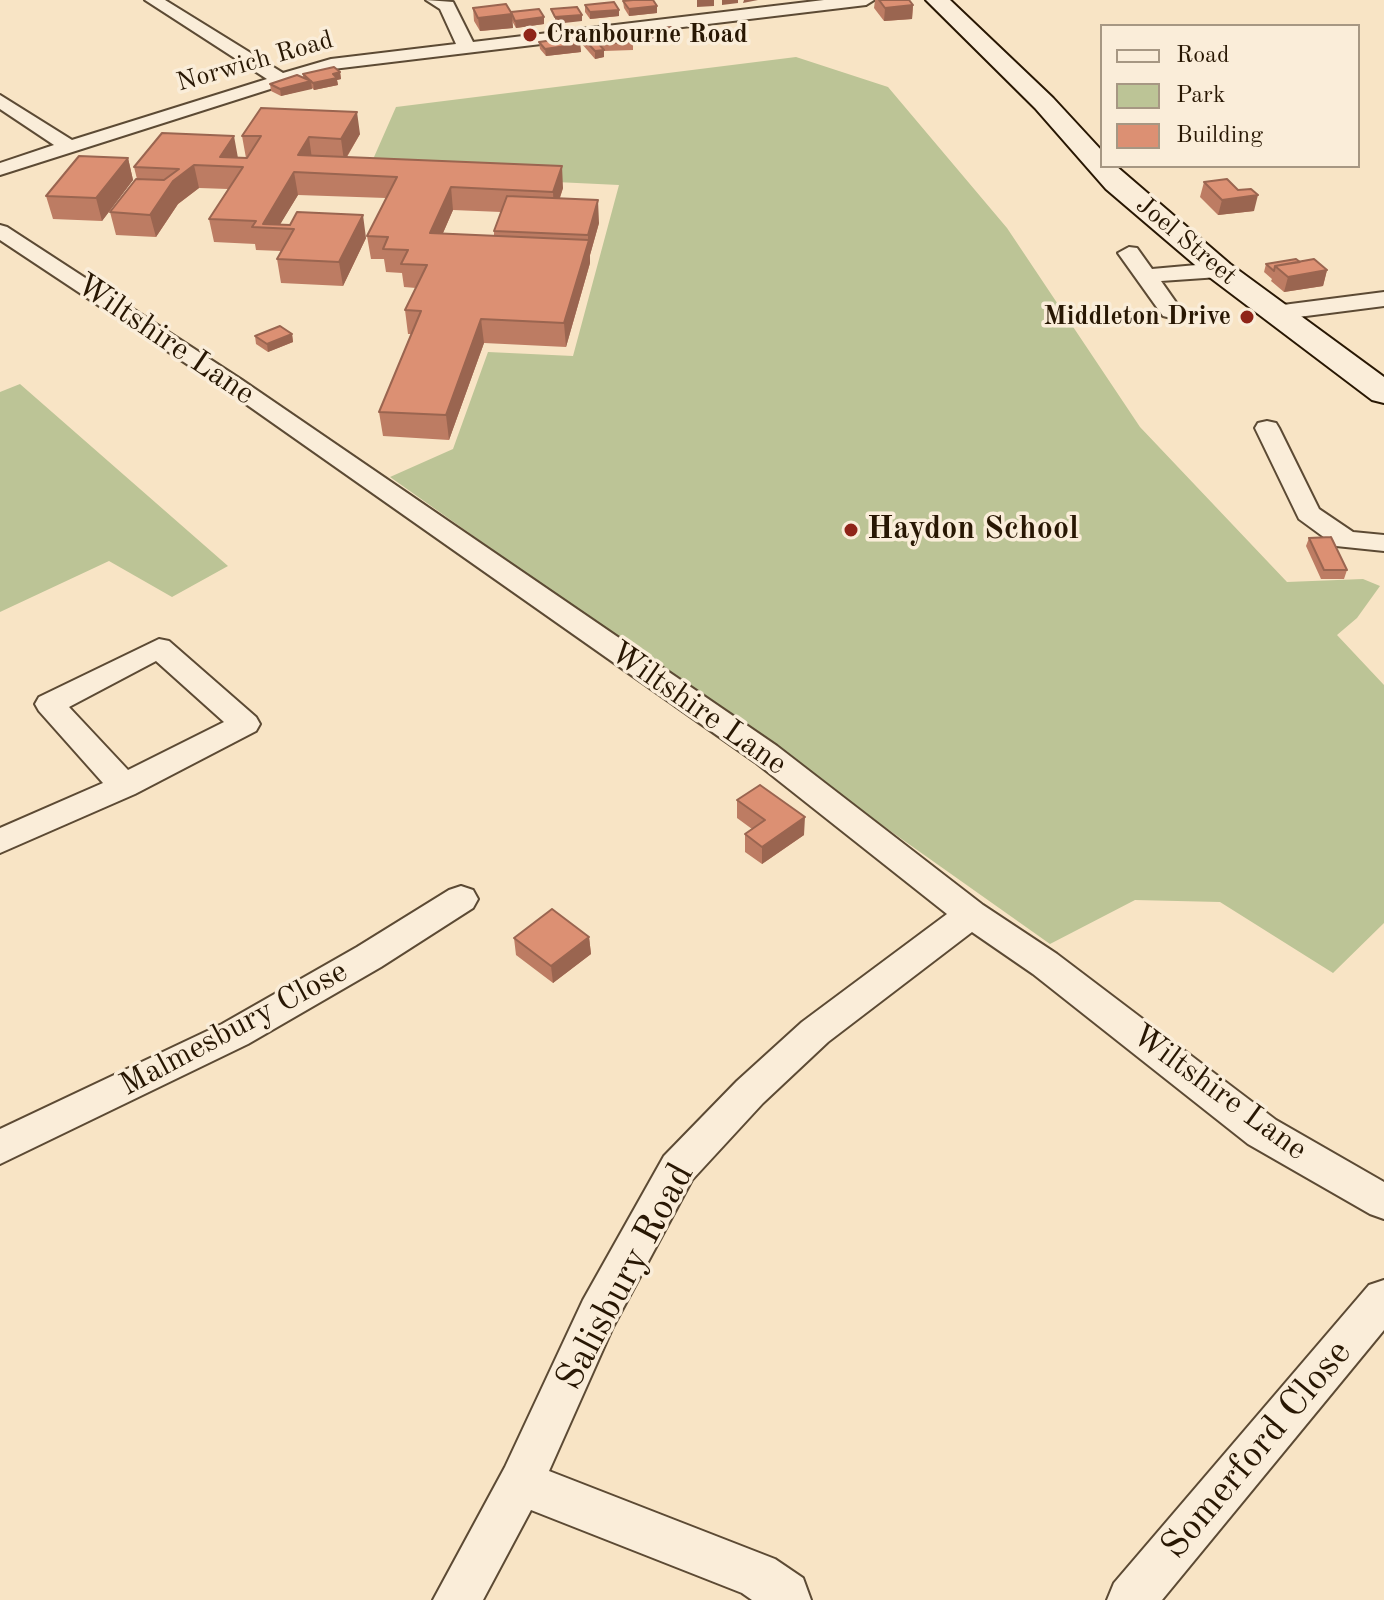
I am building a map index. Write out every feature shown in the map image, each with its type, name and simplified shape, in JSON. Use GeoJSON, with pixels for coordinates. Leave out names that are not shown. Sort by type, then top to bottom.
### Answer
{"type":"FeatureCollection","features":[{"type":"Feature","properties":{"kind":"main road","name":"Joel Street"},"geometry":{"type":"LineString","coordinates":[[937,0],[1044,103],[1100,165]]}},
{"type":"Feature","properties":{"kind":"main road","name":"Joel Street"},"geometry":{"type":"LineString","coordinates":[[1102,168],[1219,270],[1384,393]]}},
{"type":"Feature","properties":{"kind":"street"},"geometry":{"type":"LineString","coordinates":[[153,0],[280,79]]}},
{"type":"Feature","properties":{"kind":"street"},"geometry":{"type":"LineString","coordinates":[[434,0],[447,6],[467,48]]}},
{"type":"Feature","properties":{"kind":"street","name":"Norwich Road"},"geometry":{"type":"LineString","coordinates":[[0,169],[331,64],[467,48],[683,14],[866,0]]}},
{"type":"Feature","properties":{"kind":"street"},"geometry":{"type":"LineString","coordinates":[[0,101],[68,146]]}},
{"type":"Feature","properties":{"kind":"street","name":"Wiltshire Lane"},"geometry":{"type":"LineString","coordinates":[[6,242],[103,297],[234,385],[766,754],[971,914],[1045,964],[1262,1132],[1384,1202]]}},
{"type":"Feature","properties":{"kind":"street"},"geometry":{"type":"LineString","coordinates":[[1129,253],[1171,311]]}},
{"type":"Feature","properties":{"kind":"street"},"geometry":{"type":"LineString","coordinates":[[1147,276],[1219,270]]}},
{"type":"Feature","properties":{"kind":"street"},"geometry":{"type":"LineString","coordinates":[[1275,313],[1384,299]]}},
{"type":"Feature","properties":{"kind":"street"},"geometry":{"type":"LineString","coordinates":[[1267,428],[1308,513],[1346,540],[1384,543]]}},
{"type":"Feature","properties":{"kind":"street"},"geometry":{"type":"LineString","coordinates":[[0,841],[124,786],[245,724],[159,648],[50,704],[124,786]]}},
{"type":"Feature","properties":{"kind":"street","name":"Malmesbury Close"},"geometry":{"type":"LineString","coordinates":[[0,1147],[235,1034],[369,957],[461,899]]}},
{"type":"Feature","properties":{"kind":"street","name":"Salisbury Road"},"geometry":{"type":"LineString","coordinates":[[457,1600],[521,1483],[598,1314],[678,1168],[750,1092],[815,1032],[971,914]]}},
{"type":"Feature","properties":{"kind":"street","name":"Somerford Close"},"geometry":{"type":"LineString","coordinates":[[1131,1600],[1384,1299]]}},
{"type":"Feature","properties":{"kind":"street"},"geometry":{"type":"LineString","coordinates":[[521,1483],[758,1576],[786,1595],[787,1600]]}},
{"type":"Feature","properties":{"kind":"green space","name":"Haydon School"},"geometry":{"type":"Polygon","coordinates":[[[796,57],[888,87],[1007,228],[1140,427],[1287,582],[1363,579],[1380,586],[1357,618],[1337,635],[1384,685],[1384,923],[1333,973],[1220,902],[1135,900],[1050,944],[390,477],[453,449],[488,352],[573,356],[619,185],[367,173],[396,107],[796,57]]]}},
{"type":"Feature","properties":{"kind":"green space"},"geometry":{"type":"Polygon","coordinates":[[[20,384],[228,566],[172,597],[109,561],[0,612],[0,392],[20,384]]]}},
{"type":"Feature","properties":{"kind":"building"},"geometry":{"type":"Polygon","coordinates":[[[653,0],[657,6],[629,9],[623,1],[653,0]]]}},
{"type":"Feature","properties":{"kind":"building"},"geometry":{"type":"Polygon","coordinates":[[[879,0],[909,0],[913,5],[885,8],[879,0]]]}},
{"type":"Feature","properties":{"kind":"building"},"geometry":{"type":"Polygon","coordinates":[[[614,2],[619,10],[590,12],[585,5],[614,2]]]}},
{"type":"Feature","properties":{"kind":"building"},"geometry":{"type":"Polygon","coordinates":[[[506,4],[512,14],[478,18],[473,8],[506,4]]]}},
{"type":"Feature","properties":{"kind":"building"},"geometry":{"type":"Polygon","coordinates":[[[577,7],[582,15],[555,17],[551,9],[577,7]]]}},
{"type":"Feature","properties":{"kind":"building"},"geometry":{"type":"Polygon","coordinates":[[[539,9],[544,17],[515,21],[511,12],[539,9]]]}},
{"type":"Feature","properties":{"kind":"building"},"geometry":{"type":"Polygon","coordinates":[[[671,27],[678,34],[642,38],[636,31],[649,29],[662,32],[659,28],[671,27]]]}},
{"type":"Feature","properties":{"kind":"building"},"geometry":{"type":"Polygon","coordinates":[[[624,32],[633,42],[599,44],[604,50],[595,51],[582,37],[624,32]]]}},
{"type":"Feature","properties":{"kind":"building"},"geometry":{"type":"Polygon","coordinates":[[[575,37],[580,44],[545,49],[539,42],[575,37]]]}},
{"type":"Feature","properties":{"kind":"building"},"geometry":{"type":"Polygon","coordinates":[[[334,67],[340,72],[333,74],[337,78],[313,83],[303,74],[334,67]]]}},
{"type":"Feature","properties":{"kind":"building"},"geometry":{"type":"Polygon","coordinates":[[[297,75],[311,81],[280,89],[270,84],[297,75]]]}},
{"type":"Feature","properties":{"kind":"building"},"geometry":{"type":"Polygon","coordinates":[[[261,108],[357,112],[341,139],[309,137],[298,155],[562,166],[553,192],[451,187],[430,233],[589,240],[564,323],[481,319],[446,415],[379,412],[421,311],[405,310],[427,265],[401,264],[408,250],[383,249],[388,237],[367,236],[397,177],[294,172],[263,224],[290,225],[297,212],[363,215],[339,262],[277,259],[294,229],[252,227],[256,221],[209,219],[243,167],[194,165],[173,181],[150,215],[110,212],[136,179],[164,180],[179,169],[134,167],[162,133],[234,136],[220,157],[247,158],[261,136],[242,136],[261,108]]]}},
{"type":"Feature","properties":{"kind":"building"},"geometry":{"type":"Polygon","coordinates":[[[79,156],[128,158],[96,198],[46,196],[79,156]]]}},
{"type":"Feature","properties":{"kind":"building"},"geometry":{"type":"Polygon","coordinates":[[[1227,179],[1238,190],[1251,189],[1258,195],[1222,200],[1204,182],[1227,179]]]}},
{"type":"Feature","properties":{"kind":"building"},"geometry":{"type":"Polygon","coordinates":[[[507,196],[598,200],[588,235],[494,231],[507,196]]]}},
{"type":"Feature","properties":{"kind":"building"},"geometry":{"type":"Polygon","coordinates":[[[1296,259],[1300,262],[1275,266],[1274,271],[1266,264],[1296,259]]]}},
{"type":"Feature","properties":{"kind":"building"},"geometry":{"type":"Polygon","coordinates":[[[1314,259],[1327,270],[1288,277],[1275,266],[1314,259]]]}},
{"type":"Feature","properties":{"kind":"building"},"geometry":{"type":"Polygon","coordinates":[[[280,326],[292,334],[267,344],[255,336],[280,326]]]}},
{"type":"Feature","properties":{"kind":"building"},"geometry":{"type":"Polygon","coordinates":[[[1331,537],[1347,570],[1324,570],[1309,538],[1331,537]]]}},
{"type":"Feature","properties":{"kind":"building"},"geometry":{"type":"Polygon","coordinates":[[[760,785],[805,817],[762,847],[745,834],[765,820],[737,800],[760,785]]]}},
{"type":"Feature","properties":{"kind":"building"},"geometry":{"type":"Polygon","coordinates":[[[552,909],[589,937],[551,966],[514,938],[552,909]]]}},
{"type":"Feature","properties":{"kind":"place","name":"Cranbourne Road"},"geometry":{"type":"Point","coordinates":[530,35]}},
{"type":"Feature","properties":{"kind":"place","name":"Middleton Drive"},"geometry":{"type":"Point","coordinates":[1247,317]}},
{"type":"Feature","properties":{"kind":"place","name":"Haydon School"},"geometry":{"type":"Point","coordinates":[851,530]}}]}
